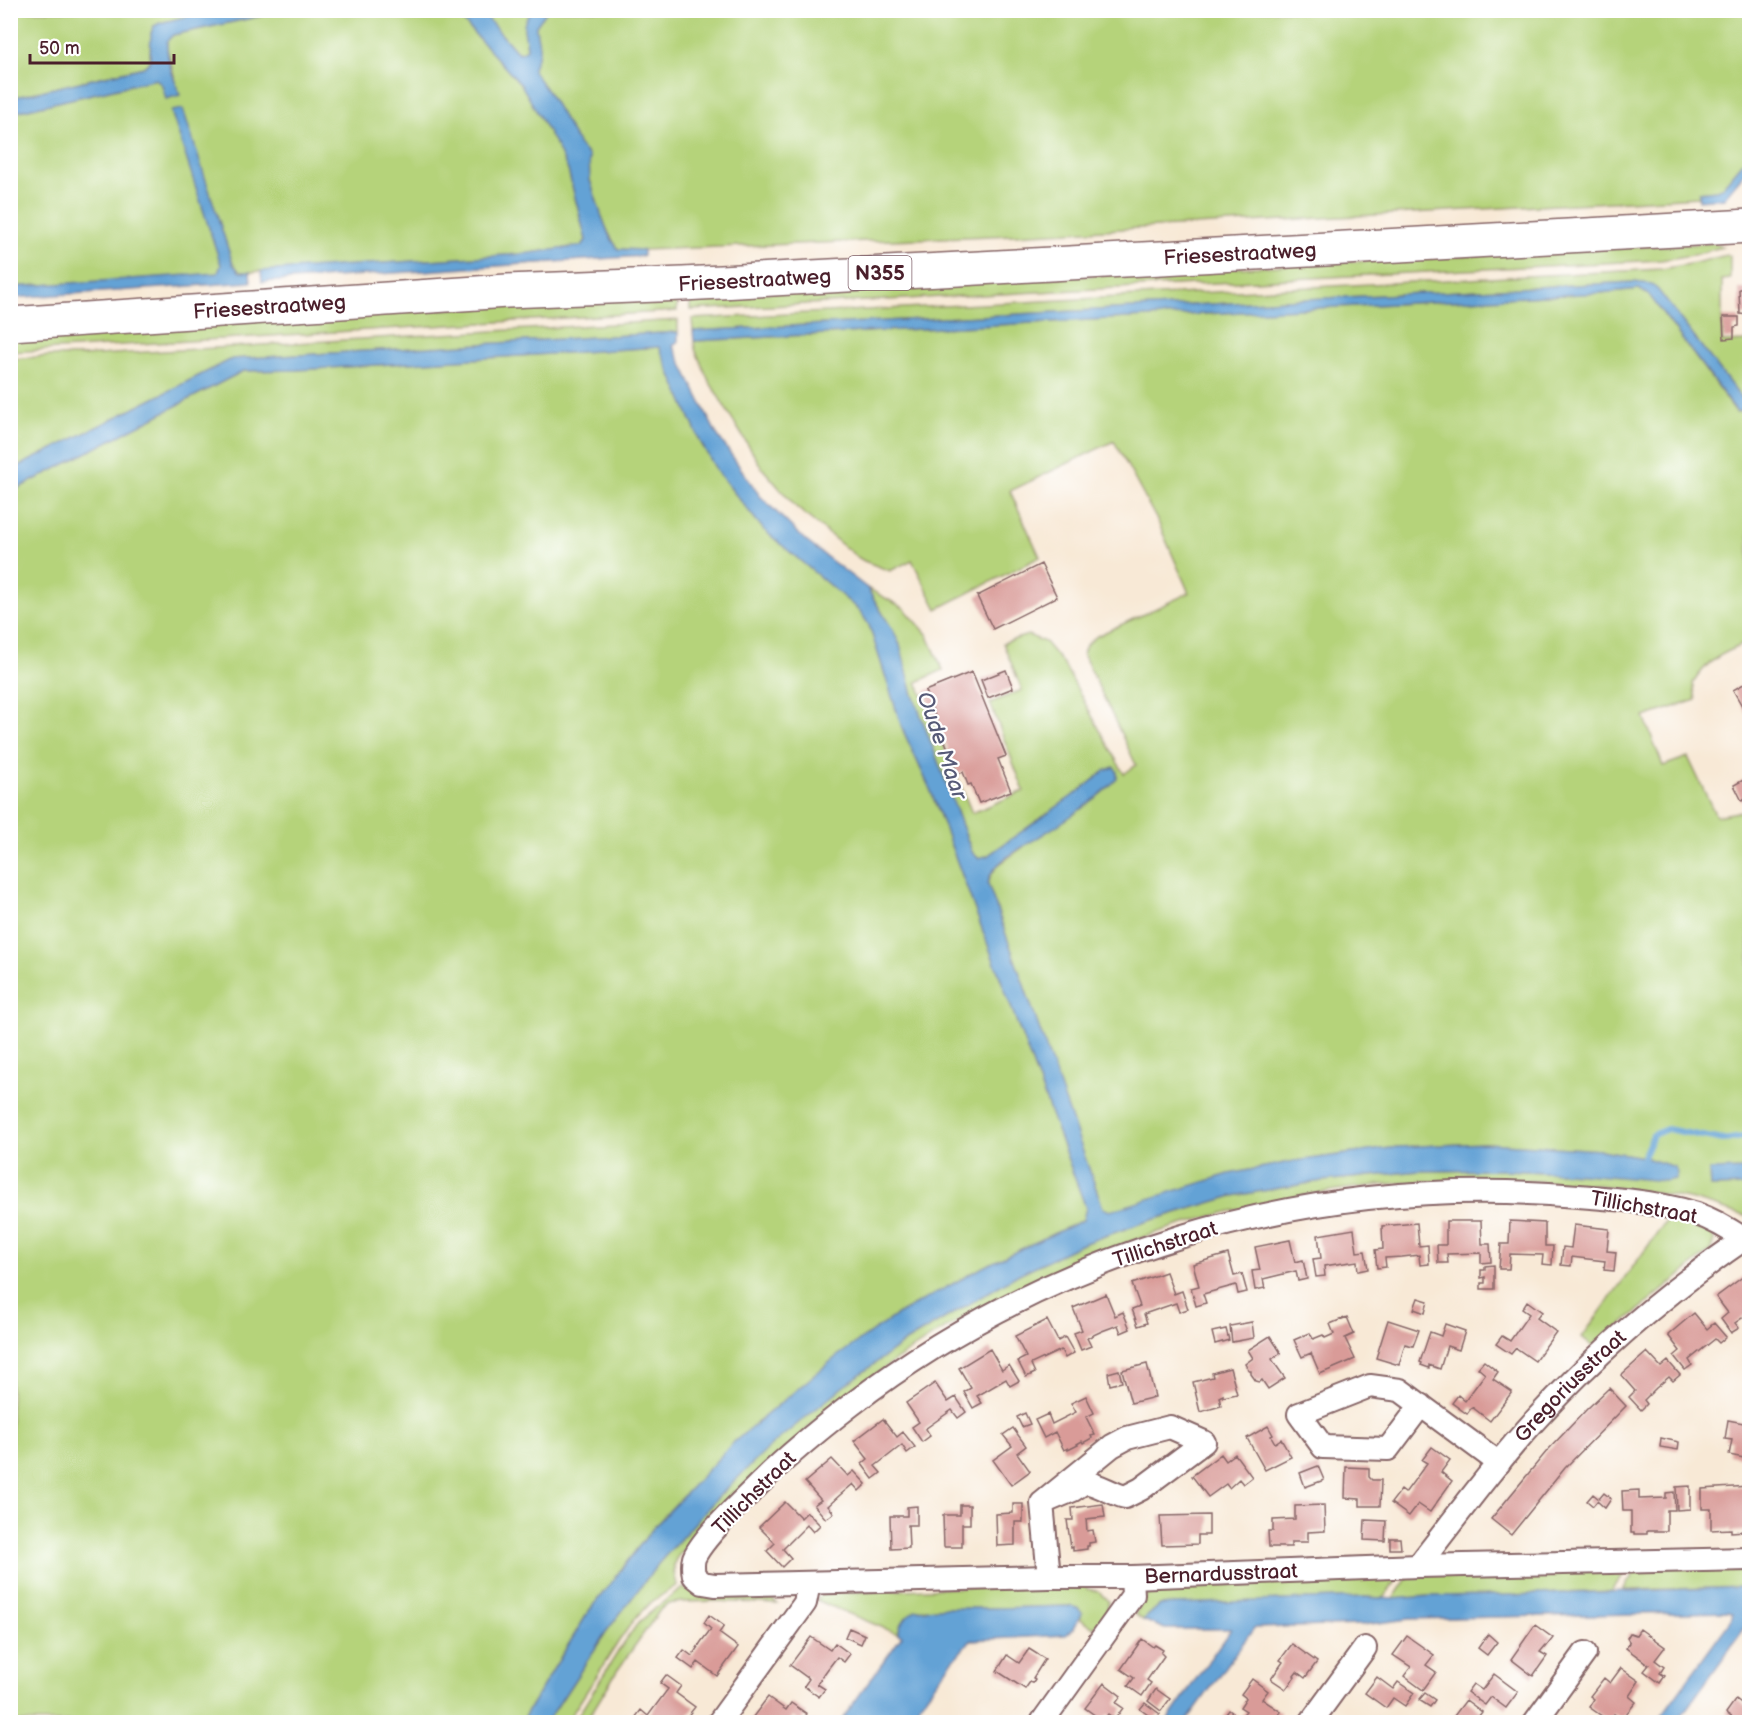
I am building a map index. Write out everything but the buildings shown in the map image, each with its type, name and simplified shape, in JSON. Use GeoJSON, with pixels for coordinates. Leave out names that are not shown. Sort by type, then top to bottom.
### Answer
{"type":"FeatureCollection","features":[{"type":"Feature","properties":{"kind":"main road","name":"Friesestraatweg"},"geometry":{"type":"LineString","coordinates":[[10,324],[507,291],[718,282],[1749,226]]}},
{"type":"Feature","properties":{"kind":"street","name":"Tillichstraat"},"geometry":{"type":"LineString","coordinates":[[694,1576],[692,1566],[695,1556],[728,1516],[775,1468],[876,1386],[931,1349],[991,1314],[1100,1264],[1177,1237],[1290,1210],[1347,1201],[1404,1194],[1480,1191],[1591,1197],[1663,1206],[1696,1214],[1747,1237]]}},
{"type":"Feature","properties":{"kind":"street","name":"Gregoriusstraat"},"geometry":{"type":"LineString","coordinates":[[1418,1566],[1499,1462],[1538,1417],[1622,1334],[1693,1276],[1747,1237]]}},
{"type":"Feature","properties":{"kind":"street"},"geometry":{"type":"LineString","coordinates":[[1421,1405],[1388,1449],[1323,1447],[1299,1414],[1370,1386],[1400,1390],[1421,1405],[1499,1462]]}},
{"type":"Feature","properties":{"kind":"street"},"geometry":{"type":"LineString","coordinates":[[1170,1427],[1204,1442],[1141,1490],[1125,1497],[1111,1493],[1097,1484],[1085,1482],[1073,1490],[1042,1503],[1112,1446],[1127,1438],[1170,1427]]}},
{"type":"Feature","properties":{"kind":"street"},"geometry":{"type":"LineString","coordinates":[[1042,1503],[1049,1577]]}},
{"type":"Feature","properties":{"kind":"street","name":"Bernardusstraat"},"geometry":{"type":"LineString","coordinates":[[694,1576],[703,1583],[715,1585],[1132,1577],[1418,1566],[1749,1559]]}},
{"type":"Feature","properties":{"kind":"street"},"geometry":{"type":"LineString","coordinates":[[1052,1719],[1133,1595],[1132,1577]]}},
{"type":"Feature","properties":{"kind":"street"},"geometry":{"type":"LineString","coordinates":[[719,1722],[805,1603],[809,1583]]}},
{"type":"Feature","properties":{"kind":"street"},"geometry":{"type":"LineString","coordinates":[[1311,1722],[1365,1648]]}},
{"type":"Feature","properties":{"kind":"street"},"geometry":{"type":"LineString","coordinates":[[1535,1722],[1585,1653]]}},
{"type":"Feature","properties":{"kind":"green space"},"geometry":{"type":"Polygon","coordinates":[[[547,10],[1749,11],[1749,155],[1723,186],[1717,190],[1699,192],[1699,197],[1014,235],[643,250],[618,249],[598,207],[590,180],[588,156],[573,137],[533,71],[532,67],[538,55],[536,26],[547,10]]]}},
{"type":"Feature","properties":{"kind":"green space"},"geometry":{"type":"Polygon","coordinates":[[[10,11],[212,11],[154,26],[151,33],[150,61],[144,67],[11,98],[10,11]]]}},
{"type":"Feature","properties":{"kind":"green space"},"geometry":{"type":"Polygon","coordinates":[[[284,11],[454,11],[522,86],[557,147],[568,170],[586,240],[582,246],[522,254],[250,272],[240,272],[233,264],[221,265],[218,274],[11,287],[11,113],[157,79],[162,85],[179,95],[167,48],[167,41],[173,35],[284,11]]]}},
{"type":"Feature","properties":{"kind":"green space"},"geometry":{"type":"Polygon","coordinates":[[[481,11],[532,11],[525,25],[527,49],[521,53],[517,52],[481,11]]]}},
{"type":"Feature","properties":{"kind":"green space"},"geometry":{"type":"Polygon","coordinates":[[[1716,243],[1722,247],[1661,260],[690,310],[690,304],[695,296],[1716,243]]]}},
{"type":"Feature","properties":{"kind":"green space"},"geometry":{"type":"Polygon","coordinates":[[[1730,256],[1730,279],[1722,280],[1722,342],[1749,341],[1749,395],[1746,398],[1741,398],[1658,290],[1644,283],[1633,282],[693,331],[692,319],[1662,269],[1730,256]]]}},
{"type":"Feature","properties":{"kind":"green space"},"geometry":{"type":"Polygon","coordinates":[[[1639,289],[1650,296],[1736,412],[1743,410],[1749,404],[1749,642],[1724,653],[1705,668],[1693,683],[1696,700],[1644,717],[1663,766],[1688,757],[1716,816],[1749,810],[1749,1169],[1709,1170],[1710,1187],[1749,1186],[1749,1217],[1689,1199],[1611,1186],[1533,1181],[1440,1181],[1347,1189],[1255,1205],[1165,1230],[1078,1262],[993,1302],[913,1349],[818,1419],[715,1516],[679,1555],[674,1567],[677,1585],[650,1603],[635,1618],[567,1722],[547,1722],[606,1632],[658,1564],[719,1496],[774,1443],[844,1386],[902,1344],[1019,1274],[1082,1244],[1142,1223],[1233,1196],[1322,1181],[1419,1171],[1508,1170],[1582,1174],[1675,1167],[1643,1157],[1601,1150],[1485,1143],[1398,1147],[1295,1161],[1229,1174],[1110,1212],[1103,1208],[988,884],[997,866],[1022,848],[1106,770],[987,856],[978,858],[972,852],[913,695],[900,645],[867,588],[904,608],[927,634],[943,670],[917,682],[972,813],[1024,791],[990,703],[1022,690],[1003,643],[1028,635],[1045,642],[1064,665],[1124,774],[1136,765],[1083,654],[1086,645],[1097,636],[1189,593],[1159,524],[1114,441],[1010,491],[1040,557],[937,609],[912,560],[890,571],[864,561],[797,508],[762,468],[709,381],[695,349],[694,341],[1600,293],[1639,289]]]}},
{"type":"Feature","properties":{"kind":"green space"},"geometry":{"type":"Polygon","coordinates":[[[671,296],[677,304],[677,311],[11,352],[11,334],[671,296]]]}},
{"type":"Feature","properties":{"kind":"green space"},"geometry":{"type":"Polygon","coordinates":[[[678,320],[678,332],[232,359],[11,470],[11,359],[678,320]]]}},
{"type":"Feature","properties":{"kind":"green space"},"geometry":{"type":"Polygon","coordinates":[[[659,347],[701,443],[717,471],[764,530],[860,611],[869,625],[902,728],[930,789],[1086,1208],[1083,1220],[985,1266],[895,1316],[836,1357],[734,1442],[654,1527],[589,1611],[521,1722],[11,1722],[11,492],[243,371],[297,370],[659,347]]]}},
{"type":"Feature","properties":{"kind":"green space"},"geometry":{"type":"Polygon","coordinates":[[[1672,1213],[1710,1226],[1714,1241],[1710,1251],[1594,1347],[1582,1337],[1672,1213]]]}},
{"type":"Feature","properties":{"kind":"green space"},"geometry":{"type":"Polygon","coordinates":[[[1749,1565],[1749,1587],[1623,1590],[1637,1568],[1749,1565]]]}},
{"type":"Feature","properties":{"kind":"green space"},"geometry":{"type":"Polygon","coordinates":[[[1629,1568],[1611,1591],[1393,1599],[1409,1575],[1629,1568]]]}},
{"type":"Feature","properties":{"kind":"green space"},"geometry":{"type":"Polygon","coordinates":[[[1401,1575],[1383,1598],[1160,1605],[1143,1620],[1135,1614],[1152,1587],[1401,1575]]]}},
{"type":"Feature","properties":{"kind":"green space"},"geometry":{"type":"Polygon","coordinates":[[[1085,1583],[1087,1589],[1098,1591],[1108,1601],[1107,1612],[1094,1628],[1080,1619],[1082,1613],[1070,1606],[938,1608],[916,1610],[900,1626],[898,1634],[816,1600],[823,1593],[1085,1583]]]}},
{"type":"Feature","properties":{"kind":"green space"},"geometry":{"type":"Polygon","coordinates":[[[683,1588],[706,1593],[759,1592],[769,1596],[777,1604],[717,1601],[667,1604],[660,1610],[617,1671],[586,1722],[574,1722],[638,1623],[683,1588]]]}},
{"type":"Feature","properties":{"kind":"water"},"geometry":{"type":"Polygon","coordinates":[[[212,10],[284,11],[173,35],[167,41],[168,55],[180,95],[166,99],[162,85],[156,79],[11,113],[11,98],[144,67],[150,61],[151,33],[154,26],[212,10]]]}},
{"type":"Feature","properties":{"kind":"water"},"geometry":{"type":"Polygon","coordinates":[[[454,11],[481,11],[517,52],[521,53],[527,49],[524,25],[528,16],[532,11],[547,11],[536,26],[539,51],[533,71],[579,145],[589,156],[590,180],[609,235],[618,249],[643,250],[643,256],[262,282],[261,271],[522,254],[582,246],[586,240],[568,170],[557,147],[522,86],[454,11]]]}},
{"type":"Feature","properties":{"kind":"water"},"geometry":{"type":"Polygon","coordinates":[[[183,109],[233,264],[240,272],[250,272],[251,282],[11,298],[11,287],[218,273],[221,265],[171,111],[183,109]]]}},
{"type":"Feature","properties":{"kind":"water"},"geometry":{"type":"Polygon","coordinates":[[[1749,155],[1749,168],[1724,198],[1699,200],[1699,192],[1717,190],[1723,186],[1749,155]]]}},
{"type":"Feature","properties":{"kind":"water"},"geometry":{"type":"Polygon","coordinates":[[[1634,282],[1652,284],[1741,398],[1749,395],[1749,404],[1743,410],[1737,412],[1650,296],[1639,289],[1600,293],[694,341],[693,331],[1634,282]]]}},
{"type":"Feature","properties":{"kind":"water"},"geometry":{"type":"Polygon","coordinates":[[[678,332],[678,341],[673,346],[716,433],[760,496],[806,541],[867,588],[894,632],[900,645],[913,695],[972,852],[978,858],[987,856],[1106,770],[1114,767],[1117,771],[1117,779],[1090,802],[1000,863],[994,869],[988,884],[1103,1208],[1110,1211],[1229,1174],[1295,1161],[1398,1147],[1485,1143],[1601,1150],[1643,1157],[1675,1167],[1677,1173],[1675,1179],[1666,1181],[1508,1170],[1419,1171],[1322,1181],[1233,1196],[1142,1223],[1082,1244],[1019,1274],[902,1344],[844,1386],[774,1443],[719,1496],[658,1564],[606,1632],[547,1722],[521,1722],[589,1611],[654,1527],[734,1442],[836,1357],[895,1316],[985,1266],[1083,1220],[1086,1208],[930,789],[902,728],[869,625],[860,611],[764,530],[717,471],[701,443],[659,347],[297,370],[243,371],[11,492],[11,470],[232,359],[678,332]]]}},
{"type":"Feature","properties":{"kind":"water"},"geometry":{"type":"Polygon","coordinates":[[[1749,1169],[1749,1186],[1710,1187],[1709,1170],[1749,1169]]]}},
{"type":"Feature","properties":{"kind":"water"},"geometry":{"type":"Polygon","coordinates":[[[1749,1587],[1749,1622],[1677,1722],[1657,1722],[1731,1620],[1733,1614],[1729,1612],[1410,1619],[1362,1625],[1254,1628],[1186,1722],[1166,1722],[1231,1629],[1165,1629],[1143,1620],[1160,1605],[1176,1604],[1749,1587]]]}},
{"type":"Feature","properties":{"kind":"water"},"geometry":{"type":"Polygon","coordinates":[[[1070,1606],[1078,1608],[1082,1613],[1074,1628],[1066,1635],[971,1640],[907,1722],[840,1722],[902,1636],[898,1634],[900,1626],[907,1616],[916,1610],[1070,1606]]]}},
{"type":"Feature","properties":{"kind":"waterway"},"geometry":{"type":"LineString","coordinates":[[1643,1157],[1653,1135],[1667,1129],[1723,1140],[1750,1136]]}},
{"type":"Feature","properties":{"kind":"water label","name":"Oude Maar"},"geometry":{"type":"Point","coordinates":[943,745]}}]}
